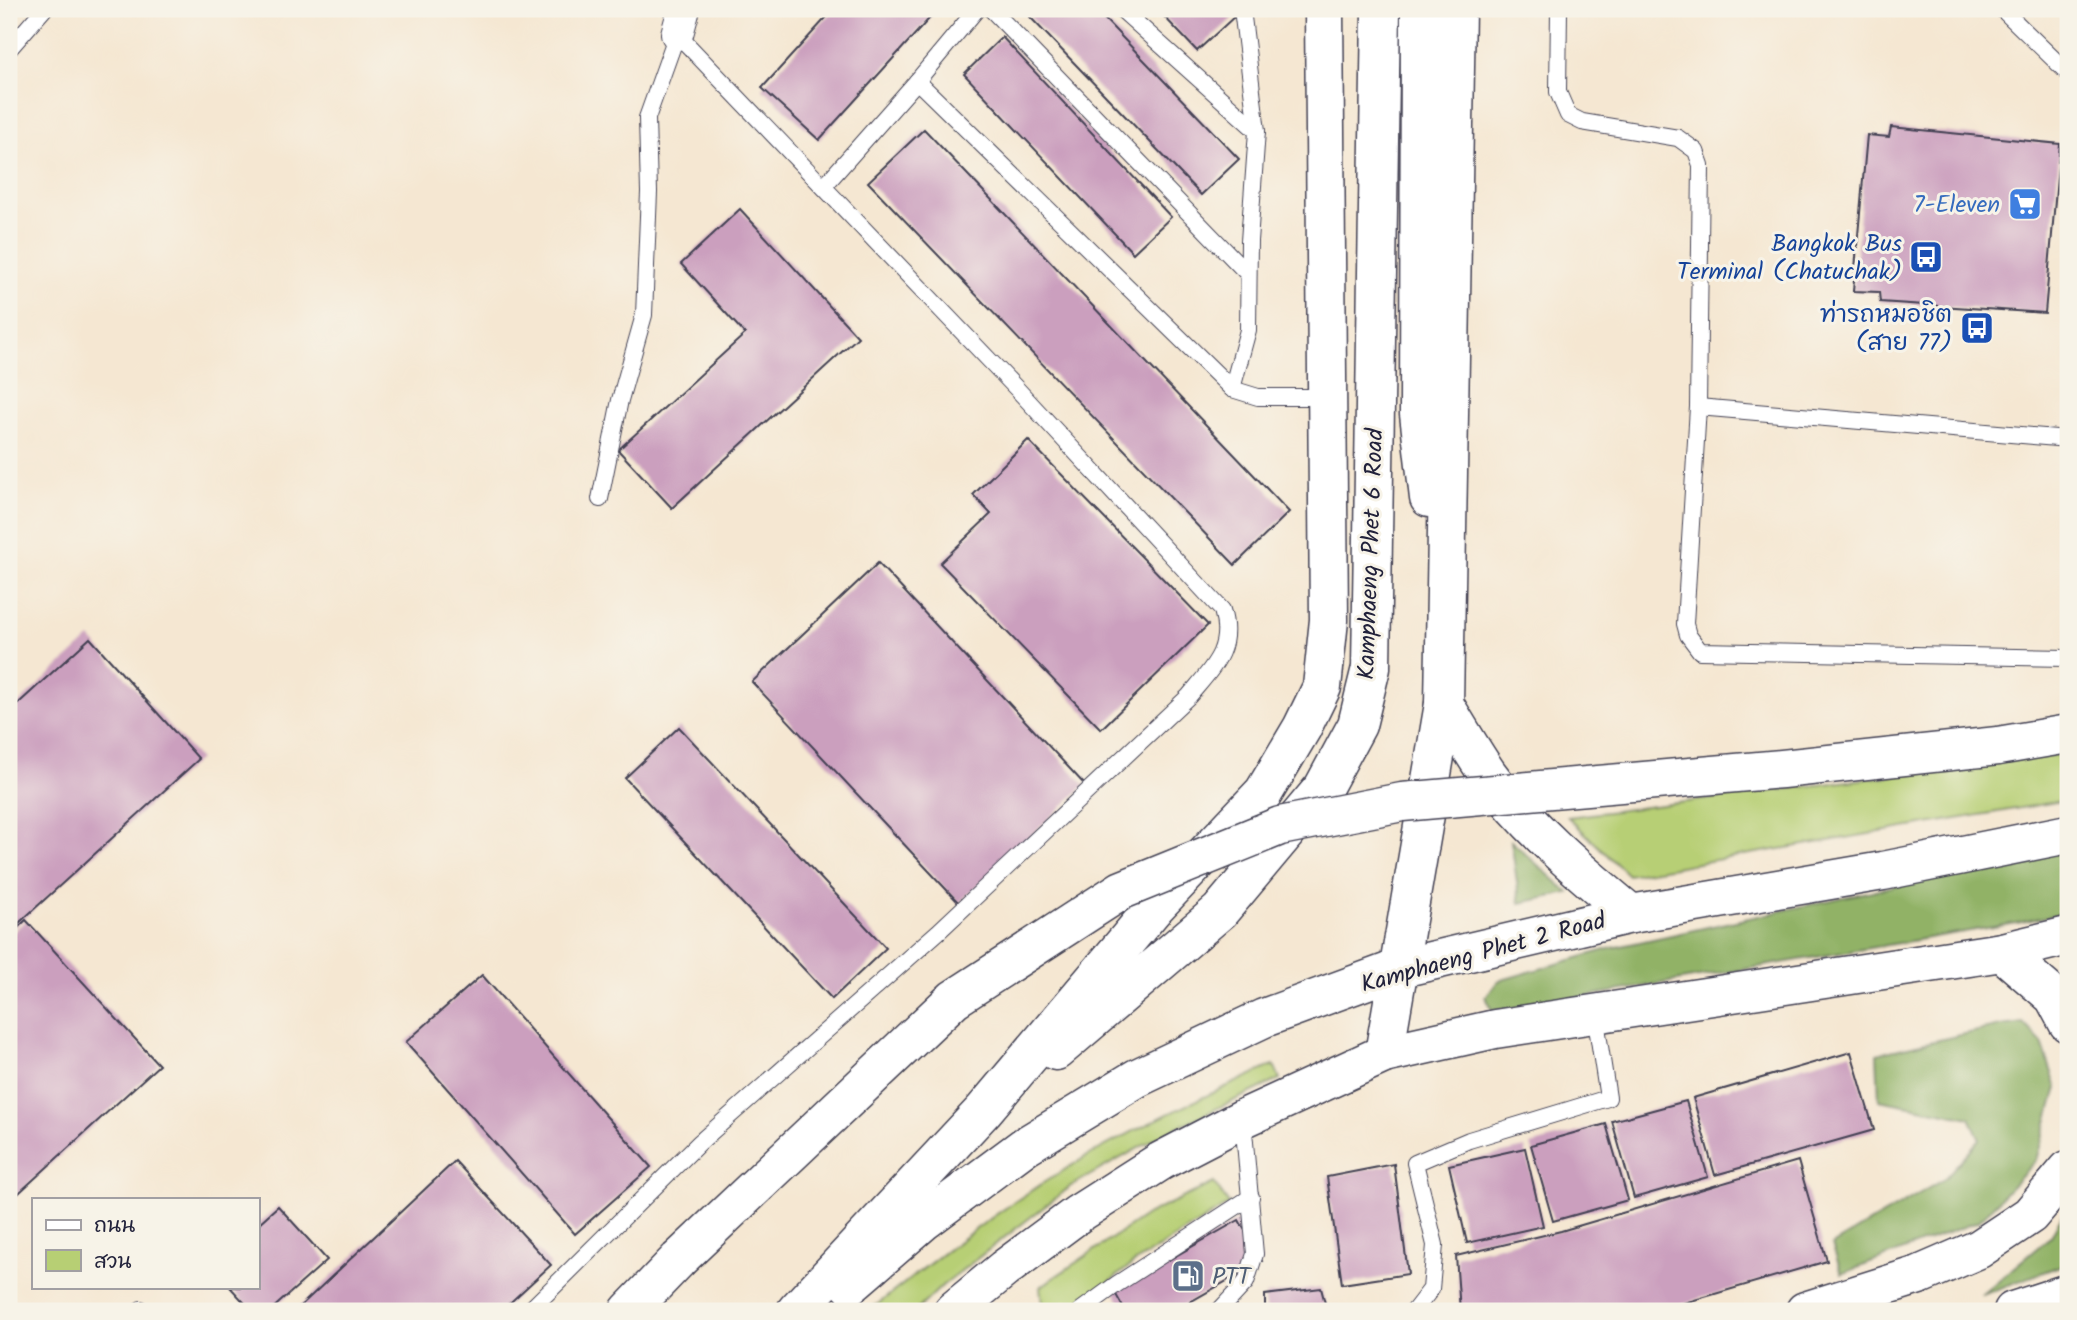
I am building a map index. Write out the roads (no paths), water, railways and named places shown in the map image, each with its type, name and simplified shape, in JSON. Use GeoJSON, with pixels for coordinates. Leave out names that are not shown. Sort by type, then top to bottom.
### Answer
{"type":"FeatureCollection","features":[{"type":"Feature","properties":{"kind":"main road","name":"Kamphaeng Phet 6 Road"},"geometry":{"type":"LineString","coordinates":[[796,1311],[985,1110],[1155,907],[1264,792],[1302,728],[1322,687],[1329,620],[1324,9]]}},
{"type":"Feature","properties":{"kind":"main road","name":"Kamphaeng Phet 6 Road"},"geometry":{"type":"LineString","coordinates":[[985,1110],[1220,911],[1323,788],[1357,725],[1371,668],[1381,9]]}},
{"type":"Feature","properties":{"kind":"main road"},"geometry":{"type":"LineString","coordinates":[[1420,9],[1419,414],[1431,506],[1447,571]]}},
{"type":"Feature","properties":{"kind":"main road"},"geometry":{"type":"LineString","coordinates":[[1384,1054],[1444,704],[1456,9]]}},
{"type":"Feature","properties":{"kind":"main road"},"geometry":{"type":"LineString","coordinates":[[1444,704],[1488,773],[1528,821],[1570,863],[1631,914]]}},
{"type":"Feature","properties":{"kind":"main road"},"geometry":{"type":"LineString","coordinates":[[629,1311],[678,1260],[954,999],[1122,890],[1280,826],[1402,802],[1782,769],[1998,746],[2068,734]]}},
{"type":"Feature","properties":{"kind":"main road","name":"Kamphaeng Phet 2 Road"},"geometry":{"type":"LineString","coordinates":[[819,1311],[925,1221],[1025,1146],[1137,1078],[1264,1018],[1398,969],[1631,914],[1883,872],[2068,834]]}},
{"type":"Feature","properties":{"kind":"main road"},"geometry":{"type":"LineString","coordinates":[[953,1311],[1078,1214],[1161,1161],[1242,1119],[1384,1054],[1495,1029],[2002,952],[2068,936]]}},
{"type":"Feature","properties":{"kind":"main road"},"geometry":{"type":"LineString","coordinates":[[2002,952],[2054,997],[2068,1023]]}},
{"type":"Feature","properties":{"kind":"main road"},"geometry":{"type":"LineString","coordinates":[[1805,1311],[1919,1275],[1979,1249],[2030,1215],[2068,1170]]}},
{"type":"Feature","properties":{"kind":"main road"},"geometry":{"type":"LineString","coordinates":[[2013,1311],[2068,1293]]}},
{"type":"Feature","properties":{"kind":"lane"},"geometry":{"type":"LineString","coordinates":[[9,49],[44,9]]}},
{"type":"Feature","properties":{"kind":"lane"},"geometry":{"type":"LineString","coordinates":[[824,186],[977,9]]}},
{"type":"Feature","properties":{"kind":"lane"},"geometry":{"type":"LineString","coordinates":[[991,9],[1248,274]]}},
{"type":"Feature","properties":{"kind":"lane"},"geometry":{"type":"LineString","coordinates":[[1121,9],[1257,131]]}},
{"type":"Feature","properties":{"kind":"lane"},"geometry":{"type":"LineString","coordinates":[[1232,389],[1248,330],[1248,274],[1257,131],[1242,9]]}},
{"type":"Feature","properties":{"kind":"lane"},"geometry":{"type":"LineString","coordinates":[[1559,9],[1558,92],[1568,116],[1582,122],[1678,138],[1696,151],[1701,165],[1698,407],[1685,624],[1688,635],[1700,651],[2068,658]]}},
{"type":"Feature","properties":{"kind":"lane"},"geometry":{"type":"LineString","coordinates":[[2002,9],[2068,73]]}},
{"type":"Feature","properties":{"kind":"lane"},"geometry":{"type":"LineString","coordinates":[[529,1311],[700,1142],[938,932],[1189,696],[1218,659],[1225,643],[1226,625],[1222,610],[824,186],[681,21],[647,118],[649,192],[644,315],[620,400],[600,499]]}},
{"type":"Feature","properties":{"kind":"lane"},"geometry":{"type":"LineString","coordinates":[[917,81],[1232,389],[1258,397],[1327,397]]}},
{"type":"Feature","properties":{"kind":"lane"},"geometry":{"type":"LineString","coordinates":[[1698,407],[2068,439]]}},
{"type":"Feature","properties":{"kind":"lane"},"geometry":{"type":"LineString","coordinates":[[1414,1311],[1432,1289],[1435,1245],[1415,1163],[1469,1140],[1608,1098],[1595,1014]]}},
{"type":"Feature","properties":{"kind":"lane"},"geometry":{"type":"LineString","coordinates":[[1219,1311],[1246,1282],[1255,1254],[1242,1119]]}},
{"type":"Feature","properties":{"kind":"lane"},"geometry":{"type":"LineString","coordinates":[[1080,1311],[1116,1284],[1251,1197]]}},
{"type":"Feature","properties":{"kind":"place","name":"7-Eleven"},"geometry":{"type":"Point","coordinates":[2025,204]}},
{"type":"Feature","properties":{"kind":"place","name":"Bangkok Bus Terminal (Chatuchak)"},"geometry":{"type":"Point","coordinates":[1926,257]}},
{"type":"Feature","properties":{"kind":"place","name":"ท่ารถหมอชิต (สาย 77)"},"geometry":{"type":"Point","coordinates":[1977,328]}},
{"type":"Feature","properties":{"kind":"place","name":"PTT"},"geometry":{"type":"Point","coordinates":[1188,1276]}}]}
